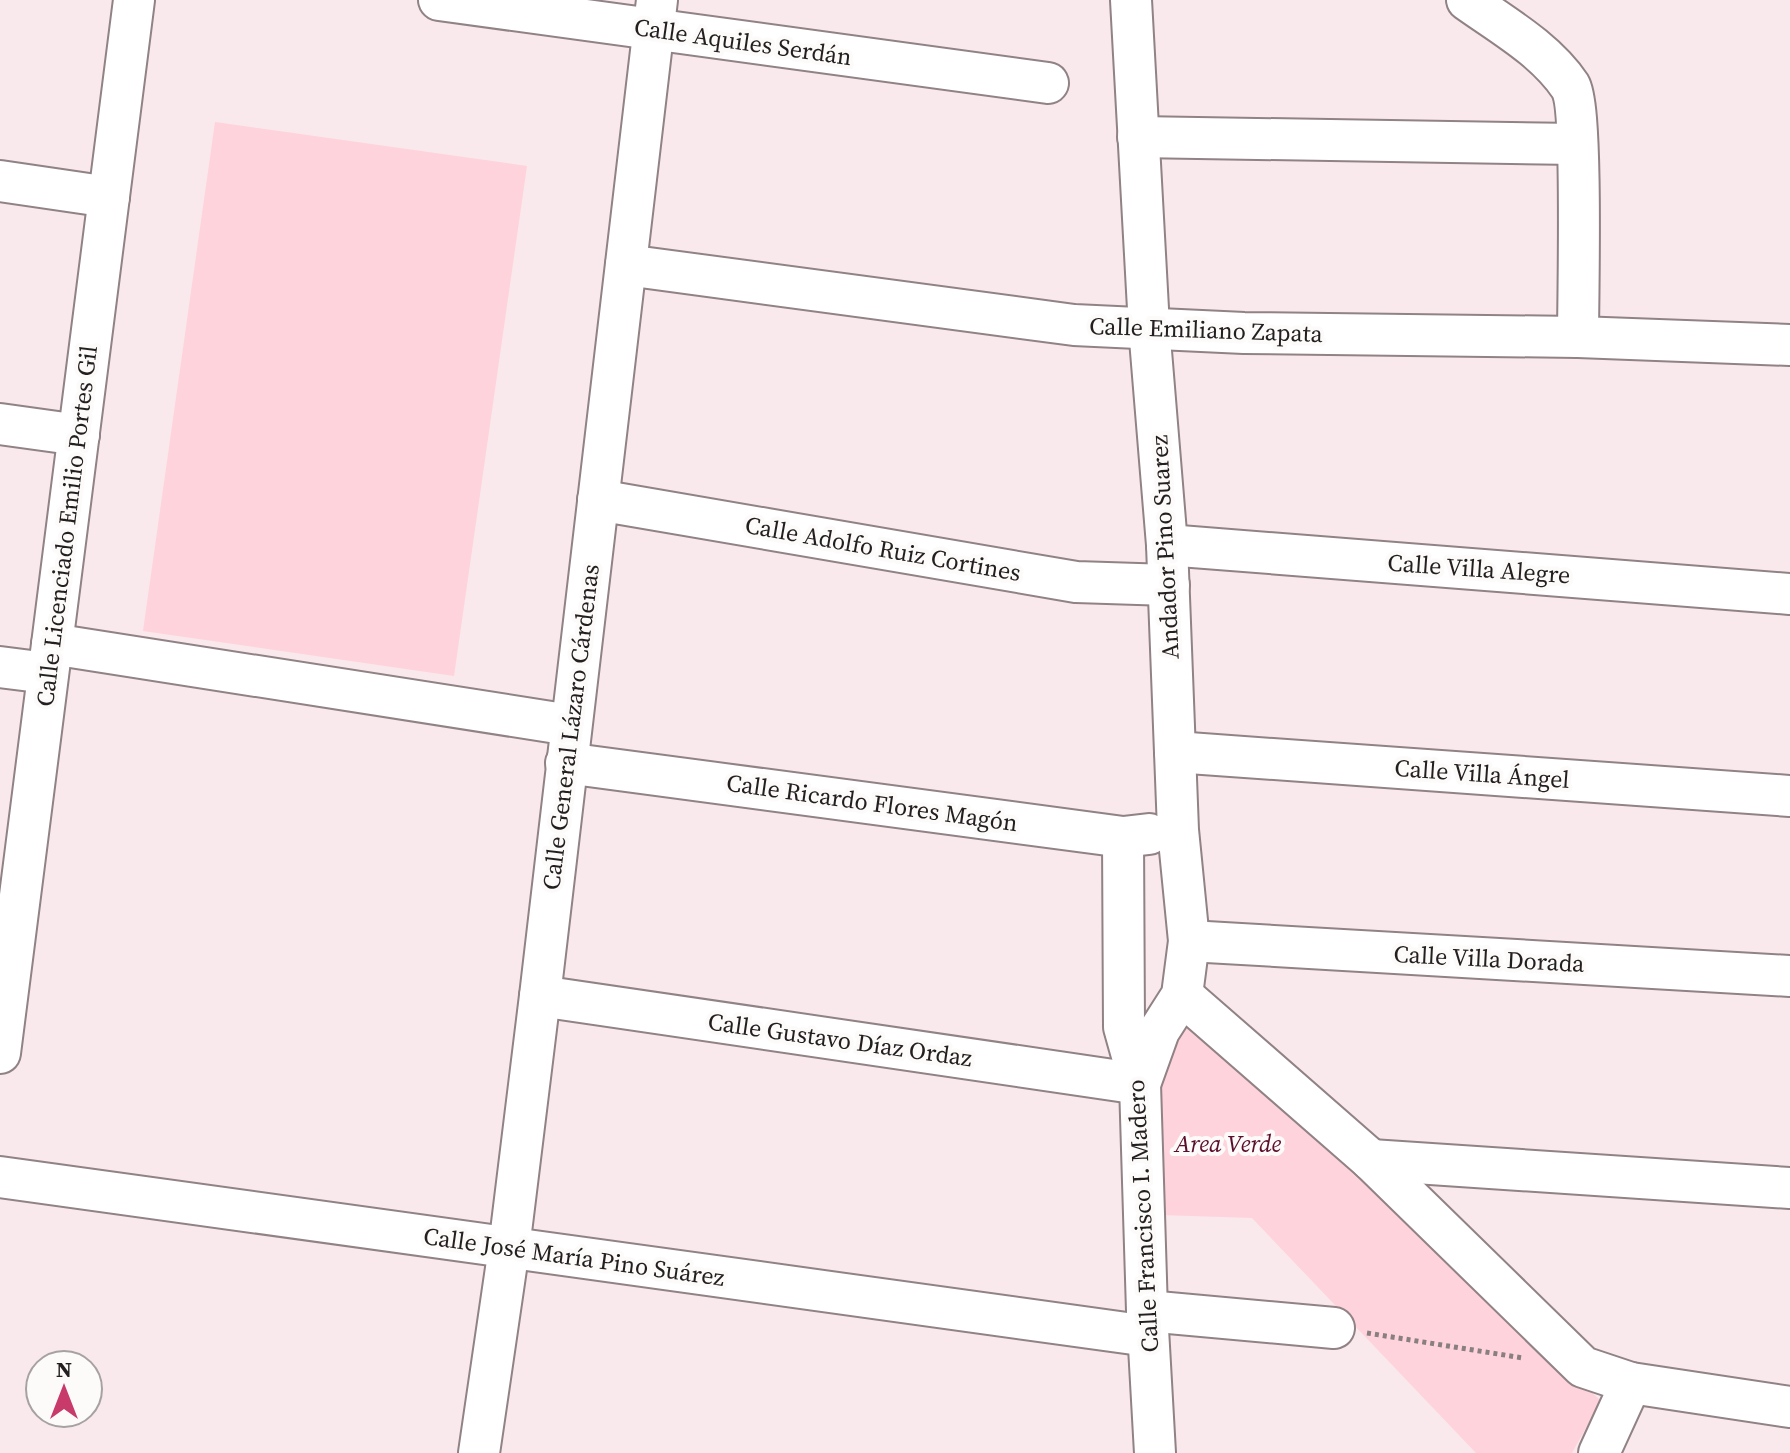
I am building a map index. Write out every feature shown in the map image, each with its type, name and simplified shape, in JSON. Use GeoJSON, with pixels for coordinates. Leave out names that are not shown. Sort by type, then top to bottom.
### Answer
{"type":"FeatureCollection","features":[{"type":"Feature","properties":{"kind":"street","name":"Calle Licenciado Emilio Portes Gil"},"geometry":{"type":"LineString","coordinates":[[0,1053],[134,0]]}},
{"type":"Feature","properties":{"kind":"street","name":"Calle Aquiles Serdán"},"geometry":{"type":"LineString","coordinates":[[439,0],[655,15],[1048,83]]}},
{"type":"Feature","properties":{"kind":"street","name":"Andador Pino Suarez"},"geometry":{"type":"LineString","coordinates":[[1131,0],[1149,327],[1167,545],[1178,830],[1189,941],[1182,995],[1159,1031],[1140,1084]]}},
{"type":"Feature","properties":{"kind":"street"},"geometry":{"type":"LineString","coordinates":[[1467,0],[1537,50],[1572,89],[1577,144],[1578,337]]}},
{"type":"Feature","properties":{"kind":"street","name":"Calle General Lázaro Cárdenas"},"geometry":{"type":"LineString","coordinates":[[479,1453],[509,1248],[540,996],[655,15]]}},
{"type":"Feature","properties":{"kind":"street"},"geometry":{"type":"LineString","coordinates":[[1138,137],[1577,144]]}},
{"type":"Feature","properties":{"kind":"street"},"geometry":{"type":"LineString","coordinates":[[0,181],[109,197]]}},
{"type":"Feature","properties":{"kind":"street","name":"Calle Emiliano Zapata"},"geometry":{"type":"LineString","coordinates":[[626,265],[1074,325],[1260,333],[1578,337],[1790,345]]}},
{"type":"Feature","properties":{"kind":"street"},"geometry":{"type":"LineString","coordinates":[[0,424],[79,435]]}},
{"type":"Feature","properties":{"kind":"street","name":"Calle Adolfo Ruiz Cortines"},"geometry":{"type":"LineString","coordinates":[[598,500],[1076,582],[1169,585]]}},
{"type":"Feature","properties":{"kind":"street","name":"Calle Villa Alegre"},"geometry":{"type":"LineString","coordinates":[[1167,545],[1790,594]]}},
{"type":"Feature","properties":{"kind":"street","name":"Calle Ricardo Flores Magón"},"geometry":{"type":"LineString","coordinates":[[0,667],[50,659],[1123,837],[1178,830]]}},
{"type":"Feature","properties":{"kind":"street","name":"Calle Villa Ángel"},"geometry":{"type":"LineString","coordinates":[[1175,752],[1790,796]]}},
{"type":"Feature","properties":{"kind":"street","name":"Calle Francisco I. Madero"},"geometry":{"type":"LineString","coordinates":[[1123,837],[1124,1027],[1140,1084],[1155,1453]]}},
{"type":"Feature","properties":{"kind":"street","name":"Calle Villa Dorada"},"geometry":{"type":"LineString","coordinates":[[1189,941],[1790,976]]}},
{"type":"Feature","properties":{"kind":"street"},"geometry":{"type":"LineString","coordinates":[[1182,995],[1371,1160],[1583,1367],[1631,1383],[1790,1407]]}},
{"type":"Feature","properties":{"kind":"street","name":"Calle Gustavo Díaz Ordaz"},"geometry":{"type":"LineString","coordinates":[[540,996],[1140,1084]]}},
{"type":"Feature","properties":{"kind":"street"},"geometry":{"type":"LineString","coordinates":[[1371,1160],[1790,1188]]}},
{"type":"Feature","properties":{"kind":"street","name":"Calle José María Pino Suárez"},"geometry":{"type":"LineString","coordinates":[[0,1177],[509,1248],[1148,1323],[1334,1328]]}},
{"type":"Feature","properties":{"kind":"street"},"geometry":{"type":"LineString","coordinates":[[1599,1453],[1631,1383]]}},
{"type":"Feature","properties":{"kind":"path"},"geometry":{"type":"LineString","coordinates":[[1334,1328],[1583,1367]]}},
{"type":"Feature","properties":{"kind":"green space"},"geometry":{"type":"Polygon","coordinates":[[[215,122],[527,166],[454,676],[143,631],[215,122]]]}},
{"type":"Feature","properties":{"kind":"green space","name":"Area Verde"},"geometry":{"type":"Polygon","coordinates":[[[1188,1006],[1601,1401],[1572,1453],[1476,1453],[1252,1218],[1161,1215],[1149,1075],[1188,1006]]]}}]}
